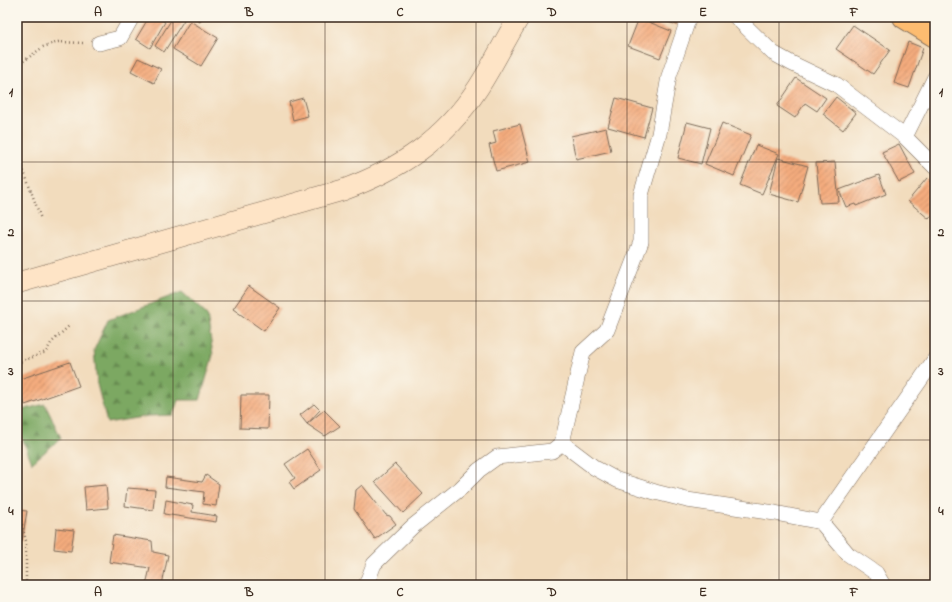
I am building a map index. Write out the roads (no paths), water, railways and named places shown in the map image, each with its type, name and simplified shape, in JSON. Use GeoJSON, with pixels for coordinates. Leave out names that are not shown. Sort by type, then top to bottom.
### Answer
{"type":"FeatureCollection","features":[{"type":"Feature","properties":{"kind":"highway"},"geometry":{"type":"LineString","coordinates":[[904,17],[935,36]]}},
{"type":"Feature","properties":{"kind":"street"},"geometry":{"type":"LineString","coordinates":[[99,43],[120,38],[132,17]]}},
{"type":"Feature","properties":{"kind":"street"},"geometry":{"type":"LineString","coordinates":[[17,283],[343,190],[368,181],[393,168],[418,153],[461,111],[478,88],[519,17]]}},
{"type":"Feature","properties":{"kind":"street"},"geometry":{"type":"LineString","coordinates":[[366,585],[374,564],[412,527],[461,488],[479,470],[498,457],[552,451],[562,443],[583,352],[607,330],[641,242],[641,195],[659,134],[669,76],[689,17]]}},
{"type":"Feature","properties":{"kind":"street"},"geometry":{"type":"LineString","coordinates":[[736,17],[773,53],[837,85],[905,136],[935,166]]}},
{"type":"Feature","properties":{"kind":"street"},"geometry":{"type":"LineString","coordinates":[[905,136],[935,77]]}},
{"type":"Feature","properties":{"kind":"street"},"geometry":{"type":"LineString","coordinates":[[821,522],[935,359]]}},
{"type":"Feature","properties":{"kind":"street"},"geometry":{"type":"LineString","coordinates":[[562,443],[595,468],[617,480],[655,492],[687,500],[775,513],[821,522],[848,554],[876,573],[883,585]]}}]}
